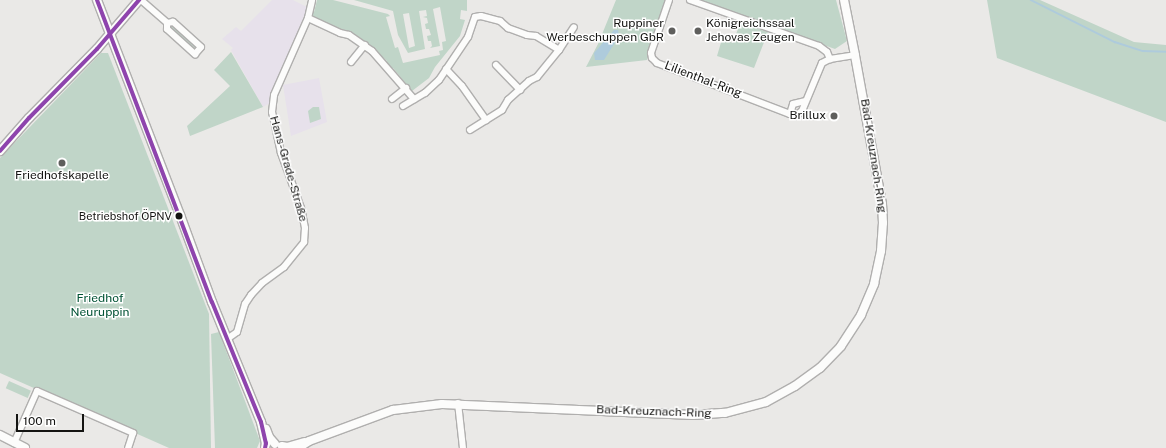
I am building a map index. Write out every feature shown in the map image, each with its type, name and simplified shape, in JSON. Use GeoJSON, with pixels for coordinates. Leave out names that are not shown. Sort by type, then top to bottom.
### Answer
{"type":"FeatureCollection","features":[{"type":"Feature","properties":{"kind":"main road"},"geometry":{"type":"LineString","coordinates":[[97,0],[227,339],[261,422],[269,437],[280,446]]}},
{"type":"Feature","properties":{"kind":"main road"},"geometry":{"type":"LineString","coordinates":[[0,151],[140,0]]}},
{"type":"Feature","properties":{"kind":"main road","name":"Bad-Kreuznach-Ring"},"geometry":{"type":"LineString","coordinates":[[265,448],[268,445],[280,446],[309,441],[393,410],[421,405],[458,403],[693,415],[725,413],[766,402],[795,386],[820,368],[842,346],[861,315],[874,284],[881,251],[884,223],[882,204],[844,0]]}},
{"type":"Feature","properties":{"kind":"main road"},"geometry":{"type":"LineString","coordinates":[[261,422],[265,439],[265,448]]}},
{"type":"Feature","properties":{"kind":"main road"},"geometry":{"type":"LineString","coordinates":[[0,435],[25,448]]}},
{"type":"Feature","properties":{"kind":"main road","name":"Bad-Kreuznach-Ring"},"geometry":{"type":"LineString","coordinates":[[298,448],[309,441]]}},
{"type":"Feature","properties":{"kind":"street"},"geometry":{"type":"LineString","coordinates":[[140,0],[167,23],[167,29],[195,54],[201,47],[173,22],[167,23]]}},
{"type":"Feature","properties":{"kind":"street","name":"Hans-Grade-Straße"},"geometry":{"type":"LineString","coordinates":[[227,339],[237,332],[245,304],[251,294],[262,283],[284,267],[304,242],[305,228],[301,208],[281,153],[272,112],[274,96],[308,18],[312,0]]}},
{"type":"Feature","properties":{"kind":"street","name":"Lilienthal-Ring"},"geometry":{"type":"LineString","coordinates":[[669,0],[651,53],[652,58],[657,63],[790,114]]}},
{"type":"Feature","properties":{"kind":"street"},"geometry":{"type":"LineString","coordinates":[[690,0],[819,46],[827,52],[830,59]]}},
{"type":"Feature","properties":{"kind":"street"},"geometry":{"type":"LineString","coordinates":[[403,106],[434,86],[465,43],[475,17],[481,16],[500,21],[508,28],[526,35],[536,36],[559,50]]}},
{"type":"Feature","properties":{"kind":"street"},"geometry":{"type":"LineString","coordinates":[[308,18],[340,33],[349,35],[365,45],[380,57],[384,65],[406,88],[414,99]]}},
{"type":"Feature","properties":{"kind":"street"},"geometry":{"type":"LineString","coordinates":[[470,130],[502,110],[508,100],[529,80],[537,77],[559,50],[574,27]]}},
{"type":"Feature","properties":{"kind":"street"},"geometry":{"type":"LineString","coordinates":[[351,62],[365,45]]}},
{"type":"Feature","properties":{"kind":"street"},"geometry":{"type":"LineString","coordinates":[[805,101],[793,104],[790,114],[798,114],[802,111],[822,63],[830,59],[855,55]]}},
{"type":"Feature","properties":{"kind":"street"},"geometry":{"type":"LineString","coordinates":[[496,65],[520,90]]}},
{"type":"Feature","properties":{"kind":"street"},"geometry":{"type":"LineString","coordinates":[[446,69],[462,86],[486,120]]}},
{"type":"Feature","properties":{"kind":"street"},"geometry":{"type":"LineString","coordinates":[[392,99],[406,88]]}},
{"type":"Feature","properties":{"kind":"street"},"geometry":{"type":"LineString","coordinates":[[14,443],[37,391],[133,433],[128,448]]}},
{"type":"Feature","properties":{"kind":"street"},"geometry":{"type":"LineString","coordinates":[[458,403],[463,448]]}},
{"type":"Feature","properties":{"kind":"shaded area"},"geometry":{"type":"Polygon","coordinates":[[[272,0],[293,0],[307,7],[308,11],[270,103],[263,107],[231,50],[233,48],[222,39],[236,27],[241,31],[272,0]]]}},
{"type":"Feature","properties":{"kind":"shaded area"},"geometry":{"type":"Polygon","coordinates":[[[319,78],[327,122],[291,136],[283,85],[319,78]]]}},
{"type":"Feature","properties":{"kind":"green space"},"geometry":{"type":"Polygon","coordinates":[[[317,0],[333,0],[388,14],[390,16],[386,17],[395,48],[398,47],[403,63],[440,55],[439,51],[443,50],[442,42],[446,41],[440,7],[433,9],[440,46],[430,48],[432,46],[431,41],[428,41],[427,36],[431,35],[429,29],[426,29],[425,24],[428,23],[427,18],[423,17],[427,16],[426,10],[419,11],[425,49],[408,53],[398,35],[393,11],[354,0],[467,0],[467,11],[461,10],[460,19],[465,20],[460,36],[435,67],[429,78],[412,91],[393,68],[390,69],[385,64],[387,61],[367,44],[343,29],[341,32],[312,17],[312,12],[314,12],[317,0]],[[409,13],[403,14],[409,48],[415,46],[409,13]]]}},
{"type":"Feature","properties":{"kind":"green space"},"geometry":{"type":"Polygon","coordinates":[[[616,0],[665,0],[647,60],[586,67],[598,44],[616,0]]]}},
{"type":"Feature","properties":{"kind":"green space"},"geometry":{"type":"Polygon","coordinates":[[[697,0],[836,0],[847,41],[835,49],[697,0]]]}},
{"type":"Feature","properties":{"kind":"green space"},"geometry":{"type":"Polygon","coordinates":[[[987,0],[1040,0],[1134,42],[1166,45],[1166,122],[997,58],[987,0]]]}},
{"type":"Feature","properties":{"kind":"green space"},"geometry":{"type":"Polygon","coordinates":[[[740,23],[768,32],[754,68],[717,56],[722,39],[733,43],[740,23]]]}},
{"type":"Feature","properties":{"kind":"green space"},"geometry":{"type":"Polygon","coordinates":[[[172,25],[197,47],[195,50],[170,28],[169,26],[172,25]]]}},
{"type":"Feature","properties":{"kind":"green space"},"geometry":{"type":"Polygon","coordinates":[[[231,52],[263,107],[190,136],[187,126],[230,86],[214,70],[231,52]]]}},
{"type":"Feature","properties":{"kind":"green space","name":"Friedhof Neuruppin"},"geometry":{"type":"Polygon","coordinates":[[[101,53],[108,53],[209,314],[211,448],[169,448],[0,373],[0,158],[101,53]]]}},
{"type":"Feature","properties":{"kind":"green space"},"geometry":{"type":"Polygon","coordinates":[[[313,107],[319,107],[321,119],[310,123],[308,111],[313,107]]]}},
{"type":"Feature","properties":{"kind":"green space"},"geometry":{"type":"Polygon","coordinates":[[[219,332],[260,441],[257,448],[215,448],[211,334],[219,332]]]}},
{"type":"Feature","properties":{"kind":"green space"},"geometry":{"type":"Polygon","coordinates":[[[9,381],[31,391],[28,398],[6,388],[9,381]]]}},
{"type":"Feature","properties":{"kind":"water"},"geometry":{"type":"Polygon","coordinates":[[[614,30],[618,30],[619,36],[604,60],[595,60],[594,53],[614,30]]]}},
{"type":"Feature","properties":{"kind":"waterway"},"geometry":{"type":"LineString","coordinates":[[1031,0],[1115,42],[1143,51],[1166,52]]}},
{"type":"Feature","properties":{"kind":"transit line"},"geometry":{"type":"LineString","coordinates":[[97,0],[212,302],[261,422],[266,443],[265,448]]}},
{"type":"Feature","properties":{"kind":"transit line"},"geometry":{"type":"LineString","coordinates":[[0,151],[29,118],[97,49],[139,0]]}},
{"type":"Feature","properties":{"kind":"place","name":"Ruppiner Werbeschuppen GbR"},"geometry":{"type":"Point","coordinates":[672,31]}},
{"type":"Feature","properties":{"kind":"place","name":"Königreichssaal Jehovas Zeugen"},"geometry":{"type":"Point","coordinates":[698,31]}},
{"type":"Feature","properties":{"kind":"place","name":"Brillux"},"geometry":{"type":"Point","coordinates":[834,116]}},
{"type":"Feature","properties":{"kind":"place","name":"Friedhofskapelle"},"geometry":{"type":"Point","coordinates":[62,163]}},
{"type":"Feature","properties":{"kind":"place","name":"Betriebshof ÖPNV"},"geometry":{"type":"Point","coordinates":[179,216]}}]}
